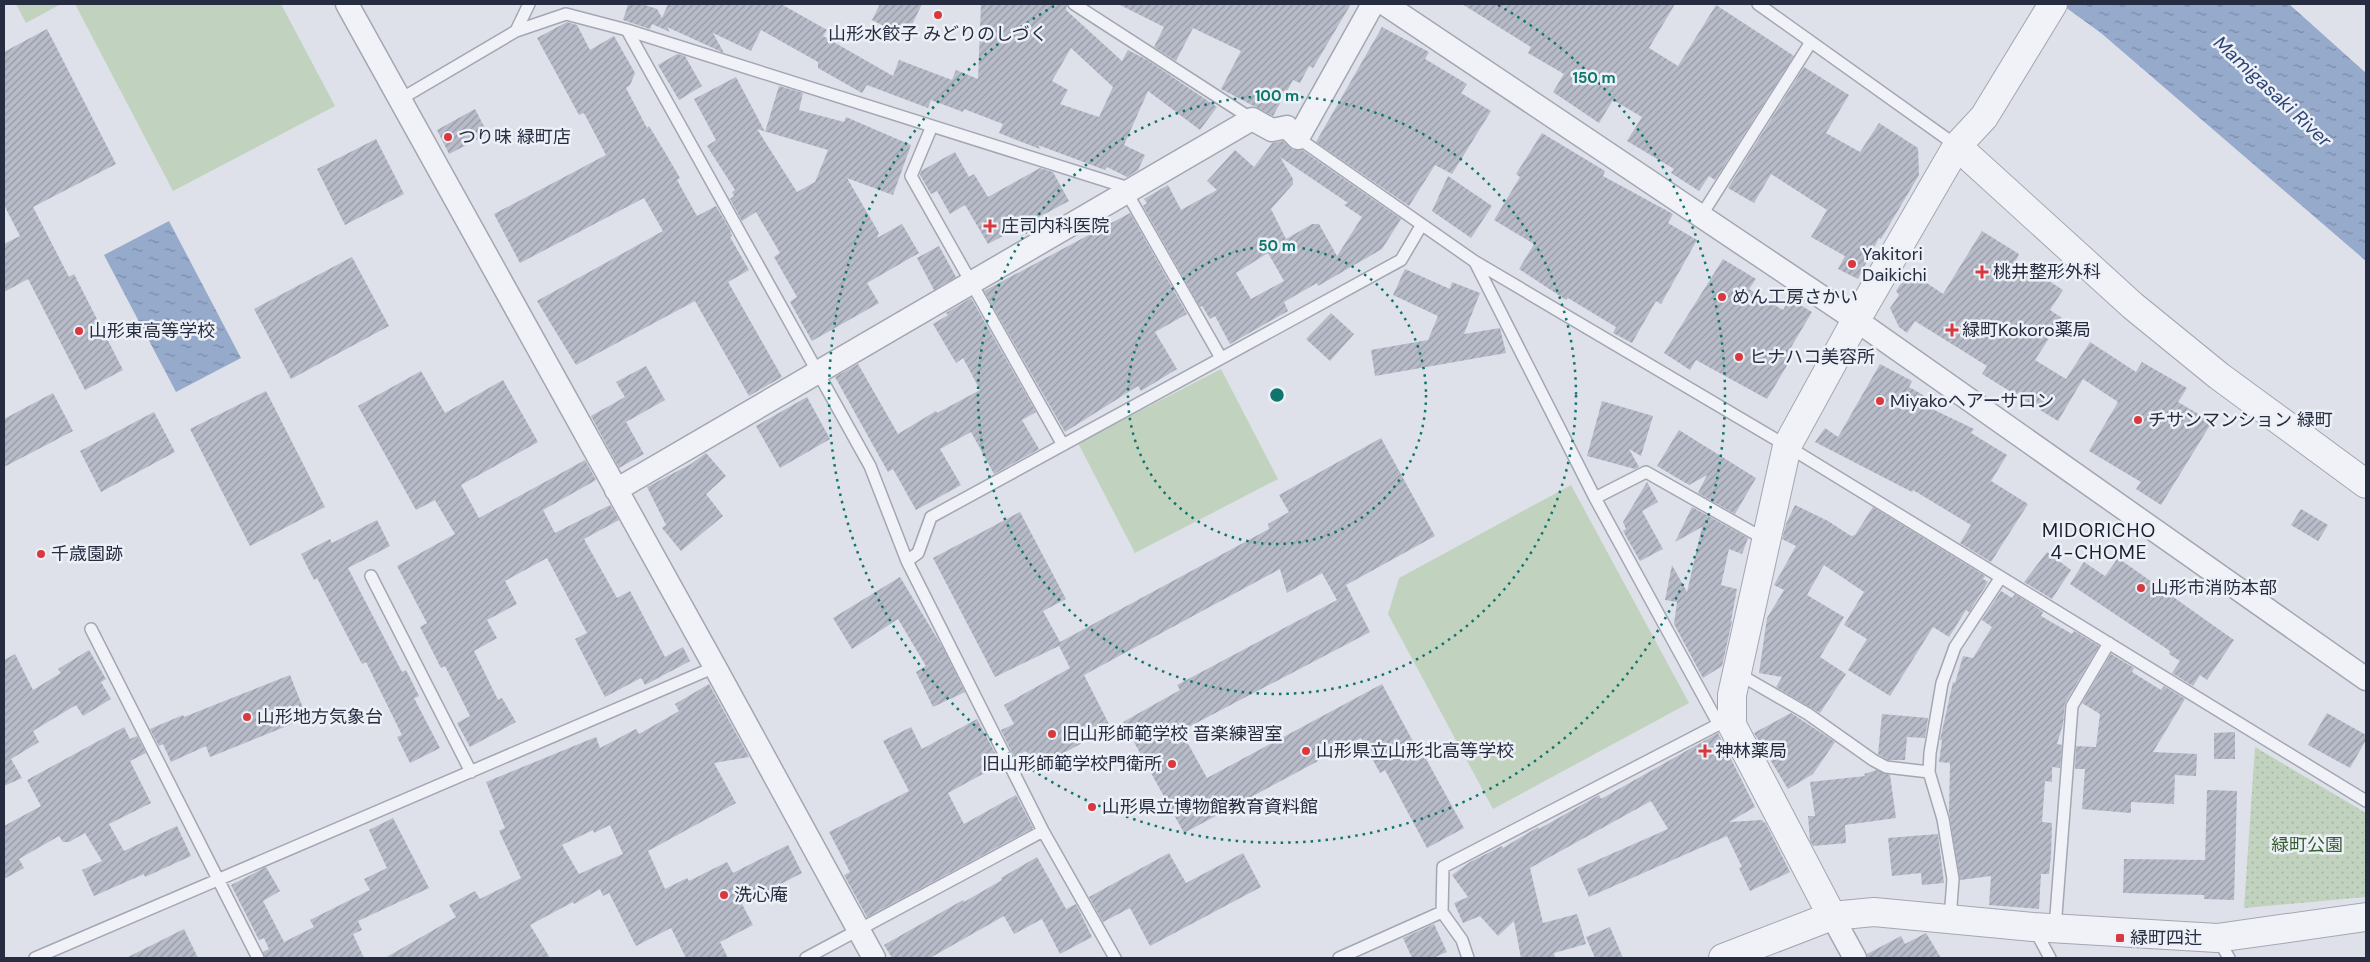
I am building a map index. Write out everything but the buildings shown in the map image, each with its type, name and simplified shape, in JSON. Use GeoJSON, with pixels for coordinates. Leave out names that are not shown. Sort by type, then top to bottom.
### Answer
{"type":"FeatureCollection","features":[{"type":"Feature","properties":{"kind":"street"},"geometry":{"type":"LineString","coordinates":[[347,4],[715,667],[874,958]]}},
{"type":"Feature","properties":{"kind":"street"},"geometry":{"type":"LineString","coordinates":[[616,490],[1252,119],[1272,130],[1287,127],[1298,138],[1373,4]]}},
{"type":"Feature","properties":{"kind":"street"},"geometry":{"type":"LineString","coordinates":[[1385,4],[1856,320],[2366,678]]}},
{"type":"Feature","properties":{"kind":"street"},"geometry":{"type":"LineString","coordinates":[[1855,958],[1732,726],[1725,721],[1787,446],[1856,320],[1957,146],[1984,117],[2053,4]]}},
{"type":"Feature","properties":{"kind":"street"},"geometry":{"type":"LineString","coordinates":[[1957,146],[2133,306],[2219,376],[2366,484]]}},
{"type":"Feature","properties":{"kind":"street"},"geometry":{"type":"LineString","coordinates":[[1723,958],[1832,916],[1874,912],[2044,927],[2223,948],[2366,917]]}},
{"type":"Feature","properties":{"kind":"lane"},"geometry":{"type":"LineString","coordinates":[[516,31],[529,4]]}},
{"type":"Feature","properties":{"kind":"lane"},"geometry":{"type":"LineString","coordinates":[[1074,4],[1252,119]]}},
{"type":"Feature","properties":{"kind":"lane"},"geometry":{"type":"LineString","coordinates":[[1758,4],[1957,146]]}},
{"type":"Feature","properties":{"kind":"lane"},"geometry":{"type":"LineString","coordinates":[[399,100],[516,31],[566,14],[627,30],[932,126],[1130,191],[1221,358]]}},
{"type":"Feature","properties":{"kind":"lane"},"geometry":{"type":"LineString","coordinates":[[627,30],[870,466],[907,561],[1043,831],[1115,958]]}},
{"type":"Feature","properties":{"kind":"lane"},"geometry":{"type":"LineString","coordinates":[[1701,216],[1811,42]]}},
{"type":"Feature","properties":{"kind":"lane"},"geometry":{"type":"LineString","coordinates":[[932,126],[911,176],[1063,445]]}},
{"type":"Feature","properties":{"kind":"lane"},"geometry":{"type":"LineString","coordinates":[[1298,138],[1421,226],[1474,261],[1787,446],[2366,801]]}},
{"type":"Feature","properties":{"kind":"lane"},"geometry":{"type":"LineString","coordinates":[[907,561],[918,554],[931,517],[1401,260],[1421,226]]}},
{"type":"Feature","properties":{"kind":"lane"},"geometry":{"type":"LineString","coordinates":[[1468,958],[1462,940],[1442,912],[1443,867],[1725,721],[1595,498],[1474,261]]}},
{"type":"Feature","properties":{"kind":"lane"},"geometry":{"type":"LineString","coordinates":[[1595,498],[1646,472],[1766,540]]}},
{"type":"Feature","properties":{"kind":"lane"},"geometry":{"type":"LineString","coordinates":[[371,576],[471,772]]}},
{"type":"Feature","properties":{"kind":"lane"},"geometry":{"type":"LineString","coordinates":[[1950,919],[1953,879],[1943,819],[1929,772],[1942,683],[1955,647],[2001,577]]}},
{"type":"Feature","properties":{"kind":"lane"},"geometry":{"type":"LineString","coordinates":[[91,629],[258,958]]}},
{"type":"Feature","properties":{"kind":"lane"},"geometry":{"type":"LineString","coordinates":[[2050,958],[2044,927],[2072,706],[2109,643]]}},
{"type":"Feature","properties":{"kind":"lane"},"geometry":{"type":"LineString","coordinates":[[35,958],[715,667]]}},
{"type":"Feature","properties":{"kind":"lane"},"geometry":{"type":"LineString","coordinates":[[1737,673],[1808,714],[1873,760],[1886,766],[1929,772]]}},
{"type":"Feature","properties":{"kind":"lane"},"geometry":{"type":"LineString","coordinates":[[806,958],[1043,831]]}},
{"type":"Feature","properties":{"kind":"lane"},"geometry":{"type":"LineString","coordinates":[[1339,958],[1442,912]]}},
{"type":"Feature","properties":{"kind":"green space"},"geometry":{"type":"Polygon","coordinates":[[[16,4],[61,4],[26,23],[16,4]]]}},
{"type":"Feature","properties":{"kind":"green space"},"geometry":{"type":"Polygon","coordinates":[[[75,4],[281,4],[335,106],[173,191],[75,4]]]}},
{"type":"Feature","properties":{"kind":"green space"},"geometry":{"type":"Polygon","coordinates":[[[1221,369],[1278,479],[1135,553],[1078,443],[1221,369]]]}},
{"type":"Feature","properties":{"kind":"green space"},"geometry":{"type":"Polygon","coordinates":[[[1571,485],[1689,703],[1493,809],[1388,614],[1399,578],[1571,485]]]}},
{"type":"Feature","properties":{"kind":"green space","name":"緑町公園"},"geometry":{"type":"Polygon","coordinates":[[[2255,747],[2366,813],[2366,897],[2244,908],[2255,747]]]}},
{"type":"Feature","properties":{"kind":"water","name":"Mamigasaki River"},"geometry":{"type":"Polygon","coordinates":[[[2061,4],[2289,4],[2366,73],[2366,261],[2101,33],[2061,4]]]}},
{"type":"Feature","properties":{"kind":"water"},"geometry":{"type":"Polygon","coordinates":[[[169,221],[241,358],[176,392],[104,255],[169,221]]]}},
{"type":"Feature","properties":{"kind":"place","name":"山形水餃子 みどりのしづく"},"geometry":{"type":"Point","coordinates":[938,15]}},
{"type":"Feature","properties":{"kind":"place","name":"つり味 緑町店"},"geometry":{"type":"Point","coordinates":[448,137]}},
{"type":"Feature","properties":{"kind":"place","name":"庄司内科医院"},"geometry":{"type":"Point","coordinates":[990,226]}},
{"type":"Feature","properties":{"kind":"place","name":"Yakitori Daikichi"},"geometry":{"type":"Point","coordinates":[1852,264]}},
{"type":"Feature","properties":{"kind":"place","name":"桃井整形外科"},"geometry":{"type":"Point","coordinates":[1982,272]}},
{"type":"Feature","properties":{"kind":"place","name":"めん工房さかい"},"geometry":{"type":"Point","coordinates":[1722,297]}},
{"type":"Feature","properties":{"kind":"place","name":"緑町Kokoro薬局"},"geometry":{"type":"Point","coordinates":[1952,330]}},
{"type":"Feature","properties":{"kind":"place","name":"山形東高等学校"},"geometry":{"type":"Point","coordinates":[79,331]}},
{"type":"Feature","properties":{"kind":"place","name":"ヒナハコ美容所"},"geometry":{"type":"Point","coordinates":[1739,357]}},
{"type":"Feature","properties":{"kind":"place","name":"Miyakoヘアーサロン"},"geometry":{"type":"Point","coordinates":[1880,401]}},
{"type":"Feature","properties":{"kind":"place","name":"チサンマンション 緑町"},"geometry":{"type":"Point","coordinates":[2138,420]}},
{"type":"Feature","properties":{"kind":"place","name":"千歳園跡"},"geometry":{"type":"Point","coordinates":[41,554]}},
{"type":"Feature","properties":{"kind":"place","name":"山形市消防本部"},"geometry":{"type":"Point","coordinates":[2141,588]}},
{"type":"Feature","properties":{"kind":"place","name":"山形地方気象台"},"geometry":{"type":"Point","coordinates":[247,717]}},
{"type":"Feature","properties":{"kind":"place","name":"旧山形師範学校 音楽練習室"},"geometry":{"type":"Point","coordinates":[1052,734]}},
{"type":"Feature","properties":{"kind":"place","name":"山形県立山形北高等学校"},"geometry":{"type":"Point","coordinates":[1306,751]}},
{"type":"Feature","properties":{"kind":"place","name":"神林薬局"},"geometry":{"type":"Point","coordinates":[1705,751]}},
{"type":"Feature","properties":{"kind":"place","name":"旧山形師範学校門衛所"},"geometry":{"type":"Point","coordinates":[1172,764]}},
{"type":"Feature","properties":{"kind":"place","name":"山形県立博物館教育資料館"},"geometry":{"type":"Point","coordinates":[1092,807]}},
{"type":"Feature","properties":{"kind":"place","name":"洗心庵"},"geometry":{"type":"Point","coordinates":[724,895]}},
{"type":"Feature","properties":{"kind":"place","name":"緑町四辻"},"geometry":{"type":"Point","coordinates":[2120,938]}},
{"type":"Feature","properties":{"kind":"district","name":"MIDORICHO 4-CHOME"},"geometry":{"type":"Point","coordinates":[2099,541]}}]}
